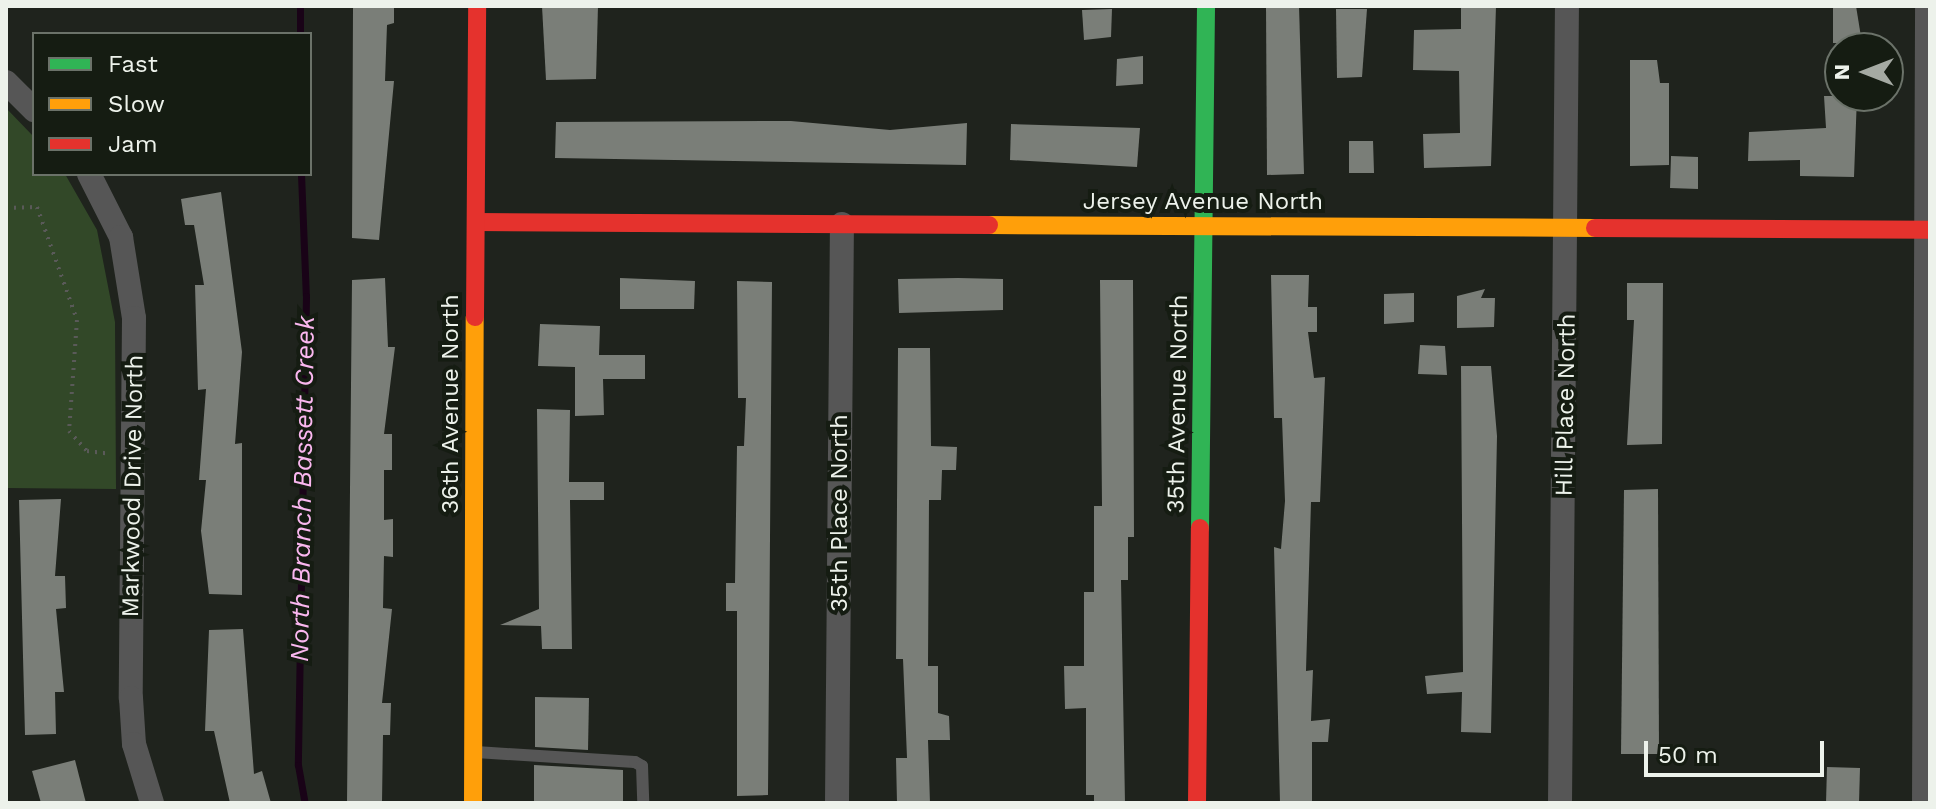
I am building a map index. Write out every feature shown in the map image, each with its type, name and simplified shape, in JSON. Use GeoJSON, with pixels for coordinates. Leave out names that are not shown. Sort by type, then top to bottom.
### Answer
{"type":"FeatureCollection","features":[{"type":"Feature","properties":{"kind":"street","name":"36th Avenue North"},"geometry":{"type":"LineString","coordinates":[[473,803],[477,6]]}},
{"type":"Feature","properties":{"kind":"street","name":"35th Avenue North"},"geometry":{"type":"LineString","coordinates":[[1197,803],[1206,6]]}},
{"type":"Feature","properties":{"kind":"street","name":"Hill Place North"},"geometry":{"type":"LineString","coordinates":[[1560,803],[1569,229],[1567,6]]}},
{"type":"Feature","properties":{"kind":"street"},"geometry":{"type":"LineString","coordinates":[[1924,803],[1929,230],[1927,6]]}},
{"type":"Feature","properties":{"kind":"street"},"geometry":{"type":"LineString","coordinates":[[6,82],[32,108]]}},
{"type":"Feature","properties":{"kind":"street","name":"Markwood Drive North"},"geometry":{"type":"LineString","coordinates":[[90,176],[121,237],[130,279],[131,698],[134,744],[152,803]]}},
{"type":"Feature","properties":{"kind":"street","name":"Jersey Avenue North"},"geometry":{"type":"LineString","coordinates":[[476,222],[1929,230]]}},
{"type":"Feature","properties":{"kind":"street","name":"35th Place North"},"geometry":{"type":"LineString","coordinates":[[837,803],[842,224]]}},
{"type":"Feature","properties":{"kind":"lane"},"geometry":{"type":"LineString","coordinates":[[474,752],[635,762],[642,766],[643,803]]}},
{"type":"Feature","properties":{"kind":"path"},"geometry":{"type":"LineString","coordinates":[[6,208],[37,207],[77,320],[69,431],[87,451],[132,458]]}},
{"type":"Feature","properties":{"kind":"green space"},"geometry":{"type":"Polygon","coordinates":[[[6,108],[32,135],[32,176],[66,176],[97,230],[115,322],[116,489],[6,488],[6,108]]]}},
{"type":"Feature","properties":{"kind":"building"},"geometry":{"type":"Polygon","coordinates":[[[353,6],[394,6],[394,23],[387,25],[385,81],[394,81],[379,240],[352,238],[353,6]]]}},
{"type":"Feature","properties":{"kind":"building"},"geometry":{"type":"Polygon","coordinates":[[[542,6],[598,6],[596,79],[546,80],[542,6]]]}},
{"type":"Feature","properties":{"kind":"building"},"geometry":{"type":"Polygon","coordinates":[[[1266,6],[1299,6],[1304,174],[1267,175],[1266,6]]]}},
{"type":"Feature","properties":{"kind":"building"},"geometry":{"type":"Polygon","coordinates":[[[1461,6],[1496,6],[1491,166],[1424,168],[1423,134],[1460,133],[1459,71],[1413,70],[1414,30],[1461,29],[1461,6]]]}},
{"type":"Feature","properties":{"kind":"building"},"geometry":{"type":"Polygon","coordinates":[[[1833,6],[1856,6],[1860,32],[1833,32],[1833,6]]]}},
{"type":"Feature","properties":{"kind":"building"},"geometry":{"type":"Polygon","coordinates":[[[1112,9],[1111,37],[1084,40],[1082,10],[1112,9]]]}},
{"type":"Feature","properties":{"kind":"building"},"geometry":{"type":"Polygon","coordinates":[[[1336,9],[1367,9],[1362,77],[1337,78],[1336,9]]]}},
{"type":"Feature","properties":{"kind":"building"},"geometry":{"type":"Polygon","coordinates":[[[1143,56],[1143,84],[1116,86],[1117,59],[1143,56]]]}},
{"type":"Feature","properties":{"kind":"building"},"geometry":{"type":"Polygon","coordinates":[[[1630,60],[1657,60],[1660,83],[1669,83],[1669,165],[1630,166],[1630,60]]]}},
{"type":"Feature","properties":{"kind":"building"},"geometry":{"type":"Polygon","coordinates":[[[1825,112],[1856,112],[1854,177],[1800,176],[1800,160],[1748,161],[1749,132],[1826,128],[1825,112]]]}},
{"type":"Feature","properties":{"kind":"building"},"geometry":{"type":"Polygon","coordinates":[[[791,121],[890,130],[967,123],[966,165],[555,158],[556,122],[791,121]]]}},
{"type":"Feature","properties":{"kind":"building"},"geometry":{"type":"Polygon","coordinates":[[[1011,124],[1140,128],[1137,167],[1010,160],[1011,124]]]}},
{"type":"Feature","properties":{"kind":"building"},"geometry":{"type":"Polygon","coordinates":[[[1349,141],[1373,141],[1374,173],[1349,173],[1349,141]]]}},
{"type":"Feature","properties":{"kind":"building"},"geometry":{"type":"Polygon","coordinates":[[[1671,156],[1698,157],[1698,189],[1670,188],[1671,156]]]}},
{"type":"Feature","properties":{"kind":"building"},"geometry":{"type":"Polygon","coordinates":[[[221,192],[242,352],[235,444],[242,443],[242,595],[209,594],[201,531],[206,480],[199,480],[206,389],[198,390],[195,285],[204,285],[194,225],[185,225],[181,199],[221,192]]]}},
{"type":"Feature","properties":{"kind":"building"},"geometry":{"type":"Polygon","coordinates":[[[1271,275],[1309,275],[1308,307],[1317,307],[1317,332],[1308,332],[1314,378],[1325,377],[1320,502],[1311,502],[1306,671],[1313,670],[1311,721],[1330,719],[1328,742],[1312,742],[1312,803],[1280,803],[1274,547],[1281,549],[1285,501],[1282,418],[1274,418],[1271,275]]]}},
{"type":"Feature","properties":{"kind":"building"},"geometry":{"type":"Polygon","coordinates":[[[385,278],[388,347],[395,347],[384,434],[392,434],[392,470],[384,470],[384,520],[393,519],[393,557],[384,556],[383,608],[392,609],[382,703],[391,703],[390,735],[383,735],[382,803],[347,803],[352,280],[385,278]]]}},
{"type":"Feature","properties":{"kind":"building"},"geometry":{"type":"Polygon","coordinates":[[[620,278],[695,281],[694,309],[620,309],[620,278]]]}},
{"type":"Feature","properties":{"kind":"building"},"geometry":{"type":"Polygon","coordinates":[[[898,279],[1003,279],[1003,310],[899,313],[898,279]]]}},
{"type":"Feature","properties":{"kind":"building"},"geometry":{"type":"Polygon","coordinates":[[[1100,280],[1133,280],[1134,537],[1128,537],[1128,580],[1121,580],[1125,803],[1094,803],[1094,795],[1086,795],[1086,708],[1065,709],[1064,666],[1084,666],[1084,592],[1094,592],[1094,506],[1102,506],[1100,280]]]}},
{"type":"Feature","properties":{"kind":"building"},"geometry":{"type":"Polygon","coordinates":[[[737,281],[772,282],[768,795],[737,796],[737,611],[726,611],[726,583],[735,583],[737,446],[744,446],[746,398],[738,398],[737,281]]]}},
{"type":"Feature","properties":{"kind":"building"},"geometry":{"type":"Polygon","coordinates":[[[1627,283],[1663,283],[1662,444],[1627,445],[1634,320],[1627,320],[1627,283]]]}},
{"type":"Feature","properties":{"kind":"building"},"geometry":{"type":"Polygon","coordinates":[[[1485,289],[1481,298],[1495,298],[1494,327],[1457,328],[1457,296],[1485,289]]]}},
{"type":"Feature","properties":{"kind":"building"},"geometry":{"type":"Polygon","coordinates":[[[1414,293],[1414,322],[1384,324],[1384,294],[1414,293]]]}},
{"type":"Feature","properties":{"kind":"building"},"geometry":{"type":"Polygon","coordinates":[[[540,324],[600,326],[599,355],[645,355],[645,379],[603,379],[604,415],[575,416],[575,367],[538,366],[540,324]]]}},
{"type":"Feature","properties":{"kind":"building"},"geometry":{"type":"Polygon","coordinates":[[[1420,345],[1445,346],[1447,375],[1418,374],[1420,345]]]}},
{"type":"Feature","properties":{"kind":"building"},"geometry":{"type":"Polygon","coordinates":[[[898,348],[930,348],[931,446],[957,447],[956,470],[942,470],[941,500],[929,500],[928,666],[938,666],[938,713],[949,716],[950,740],[928,740],[930,803],[897,803],[896,758],[907,758],[903,659],[896,659],[898,348]]]}},
{"type":"Feature","properties":{"kind":"building"},"geometry":{"type":"Polygon","coordinates":[[[1461,366],[1491,366],[1497,436],[1491,733],[1461,732],[1462,692],[1427,694],[1425,676],[1463,672],[1461,366]]]}},
{"type":"Feature","properties":{"kind":"building"},"geometry":{"type":"Polygon","coordinates":[[[537,409],[570,410],[569,482],[604,482],[604,500],[570,500],[572,649],[542,649],[541,626],[500,625],[539,609],[537,409]]]}},
{"type":"Feature","properties":{"kind":"building"},"geometry":{"type":"Polygon","coordinates":[[[1658,489],[1659,754],[1621,754],[1624,490],[1658,489]]]}},
{"type":"Feature","properties":{"kind":"building"},"geometry":{"type":"Polygon","coordinates":[[[61,499],[55,576],[65,576],[66,608],[56,609],[64,692],[55,692],[56,734],[25,735],[19,500],[61,499]]]}},
{"type":"Feature","properties":{"kind":"building"},"geometry":{"type":"Polygon","coordinates":[[[243,629],[254,774],[262,771],[271,803],[230,803],[214,731],[205,731],[209,630],[243,629]]]}},
{"type":"Feature","properties":{"kind":"building"},"geometry":{"type":"Polygon","coordinates":[[[535,697],[589,698],[588,750],[535,747],[535,697]]]}},
{"type":"Feature","properties":{"kind":"building"},"geometry":{"type":"Polygon","coordinates":[[[75,760],[86,803],[41,803],[32,771],[75,760]]]}},
{"type":"Feature","properties":{"kind":"building"},"geometry":{"type":"Polygon","coordinates":[[[534,765],[623,770],[623,803],[534,803],[534,765]]]}},
{"type":"Feature","properties":{"kind":"building"},"geometry":{"type":"Polygon","coordinates":[[[1827,767],[1860,768],[1859,803],[1826,803],[1827,767]]]}},
{"type":"Feature","properties":{"kind":"waterway","name":"North Branch Bassett Creek"},"geometry":{"type":"LineString","coordinates":[[300,6],[300,32]]}},
{"type":"Feature","properties":{"kind":"waterway","name":"North Branch Bassett Creek"},"geometry":{"type":"LineString","coordinates":[[301,176],[306,296],[298,765],[305,803]]}},
{"type":"Feature","properties":{"kind":"traffic: fast"},"geometry":{"type":"LineString","coordinates":[[1200,528],[1206,6]]}},
{"type":"Feature","properties":{"kind":"traffic: slow"},"geometry":{"type":"LineString","coordinates":[[989,225],[1595,228]]}},
{"type":"Feature","properties":{"kind":"traffic: slow"},"geometry":{"type":"LineString","coordinates":[[473,803],[475,317]]}},
{"type":"Feature","properties":{"kind":"traffic: jam"},"geometry":{"type":"LineString","coordinates":[[475,317],[477,6]]}},
{"type":"Feature","properties":{"kind":"traffic: jam"},"geometry":{"type":"LineString","coordinates":[[476,222],[989,225]]}},
{"type":"Feature","properties":{"kind":"traffic: jam"},"geometry":{"type":"LineString","coordinates":[[1595,228],[1930,230]]}},
{"type":"Feature","properties":{"kind":"traffic: jam"},"geometry":{"type":"LineString","coordinates":[[1197,803],[1200,528]]}}]}
